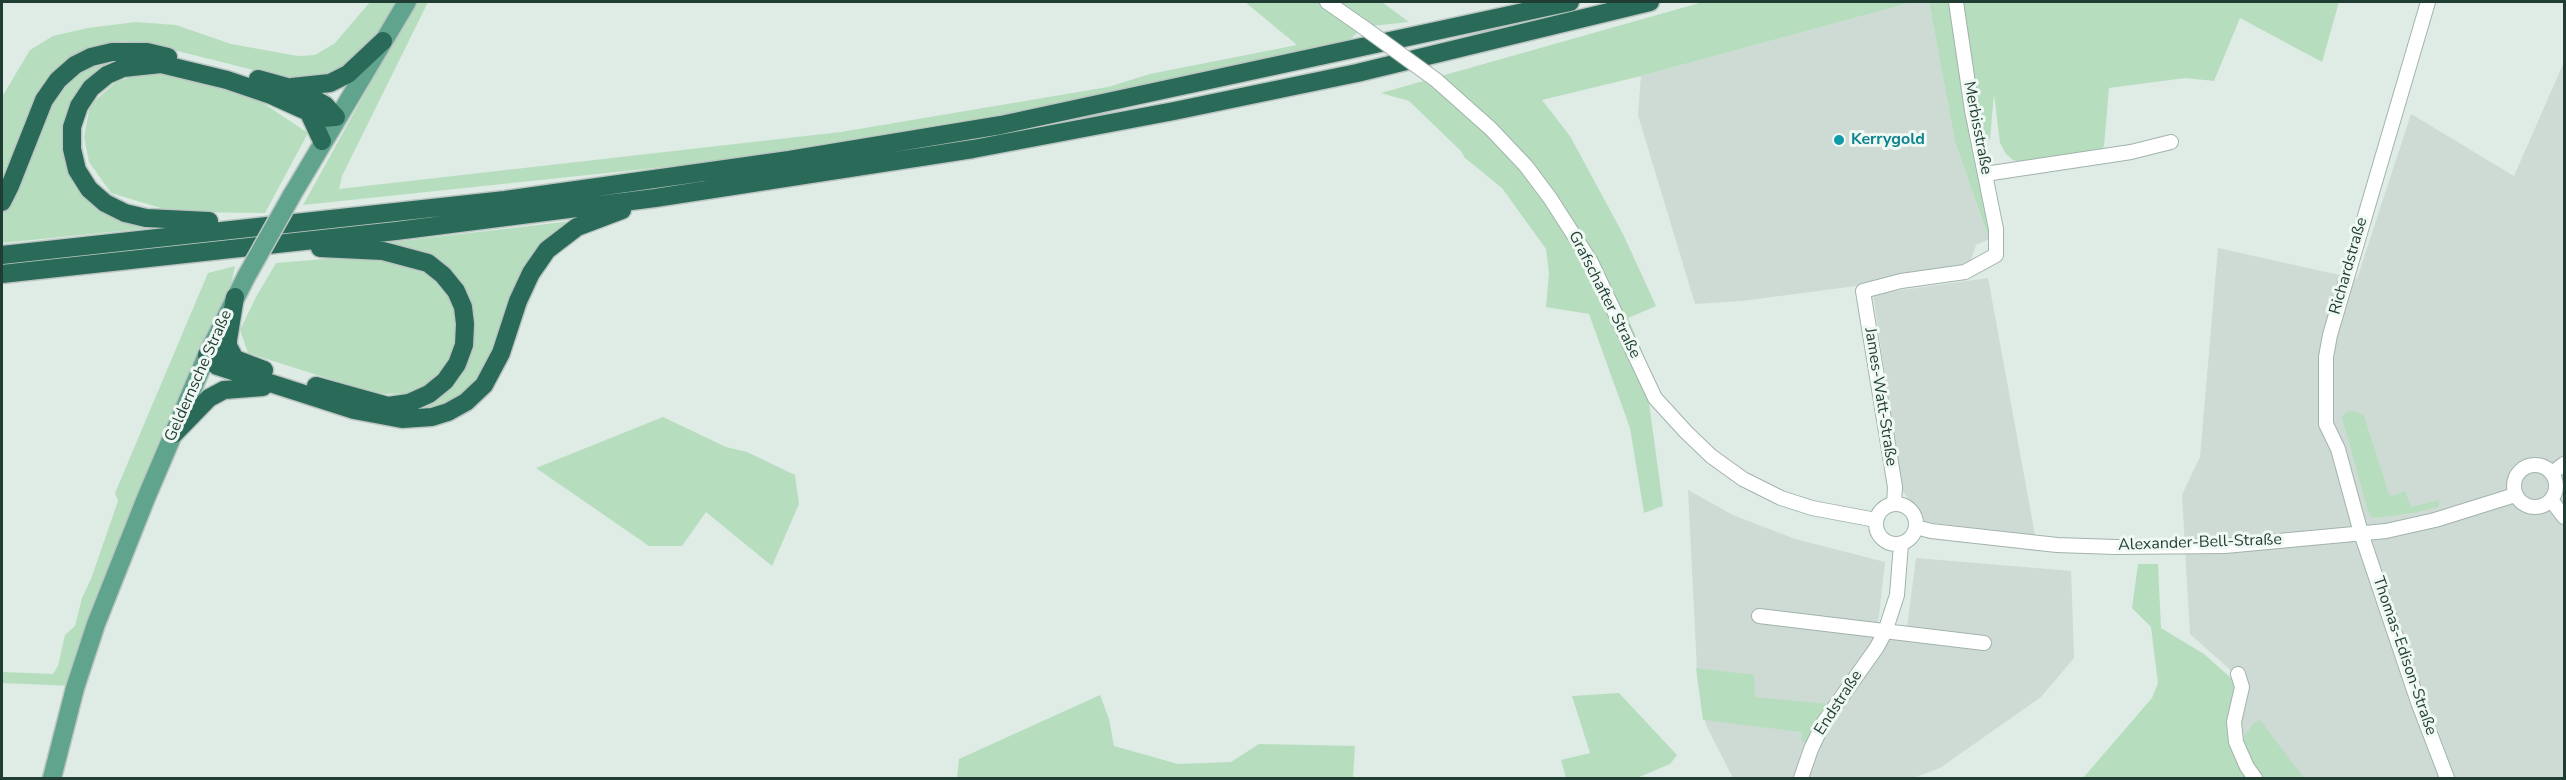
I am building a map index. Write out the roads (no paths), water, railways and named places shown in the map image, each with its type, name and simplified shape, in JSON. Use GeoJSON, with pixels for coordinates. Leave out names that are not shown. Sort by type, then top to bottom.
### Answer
{"type":"FeatureCollection","features":[{"type":"Feature","properties":{"kind":"highway"},"geometry":{"type":"LineString","coordinates":[[2,255],[505,200],[789,160],[1001,125],[1570,2]]}},
{"type":"Feature","properties":{"kind":"highway"},"geometry":{"type":"LineString","coordinates":[[2,274],[277,244],[656,198],[973,149],[1357,73],[1650,2]]}},
{"type":"Feature","properties":{"kind":"highway"},"geometry":{"type":"LineString","coordinates":[[287,87],[330,83],[348,74],[383,40]]}},
{"type":"Feature","properties":{"kind":"highway"},"geometry":{"type":"LineString","coordinates":[[2,202],[44,100],[58,80],[75,65],[91,57],[112,52],[147,52],[287,87],[325,105],[336,117]]}},
{"type":"Feature","properties":{"kind":"highway"},"geometry":{"type":"LineString","coordinates":[[256,226],[235,220],[180,221],[146,218],[125,213],[105,203],[89,189],[77,170],[72,149],[72,127],[79,106],[91,88],[107,75],[123,68],[161,64],[227,80],[271,94],[322,118],[336,117]]}},
{"type":"Feature","properties":{"kind":"highway"},"geometry":{"type":"LineString","coordinates":[[309,113],[322,141]]}},
{"type":"Feature","properties":{"kind":"highway"},"geometry":{"type":"LineString","coordinates":[[207,355],[217,366],[283,389],[382,416],[416,419],[448,412],[466,402],[484,385],[501,353],[518,301],[531,273],[547,250],[577,227],[656,198]]}},
{"type":"Feature","properties":{"kind":"highway"},"geometry":{"type":"LineString","coordinates":[[207,355],[235,359],[291,379],[388,406],[408,403],[429,394],[445,381],[461,354],[465,324],[463,307],[456,291],[443,275],[428,263],[382,251],[311,249],[277,244]]}},
{"type":"Feature","properties":{"kind":"highway"},"geometry":{"type":"LineString","coordinates":[[235,297],[228,346],[235,359]]}},
{"type":"Feature","properties":{"kind":"highway"},"geometry":{"type":"LineString","coordinates":[[174,434],[209,398],[224,390],[256,387],[283,389]]}},
{"type":"Feature","properties":{"kind":"main road","name":"Geldernsche Straße"},"geometry":{"type":"LineString","coordinates":[[51,778],[75,688],[96,624],[207,355],[235,297],[322,141],[407,2]]}},
{"type":"Feature","properties":{"kind":"street","name":"Grafschafter Straße"},"geometry":{"type":"LineString","coordinates":[[1327,2],[1436,80],[1491,129],[1526,166],[1570,226],[1609,298],[1656,398],[1711,456],[1743,479],[1781,498],[1812,508],[1876,520]]}},
{"type":"Feature","properties":{"kind":"street","name":"Merbisstraße"},"geometry":{"type":"LineString","coordinates":[[1863,291],[1901,280],[1965,272],[1996,255],[1996,230],[1956,2]]}},
{"type":"Feature","properties":{"kind":"street","name":"Richardstraße"},"geometry":{"type":"LineString","coordinates":[[2361,533],[2338,449],[2326,423],[2326,357],[2351,259],[2428,2]]}},
{"type":"Feature","properties":{"kind":"street"},"geometry":{"type":"LineString","coordinates":[[1985,174],[2131,152],[2171,142]]}},
{"type":"Feature","properties":{"kind":"street","name":"James-Watt-Straße"},"geometry":{"type":"LineString","coordinates":[[1863,291],[1895,487],[1894,504]]}},
{"type":"Feature","properties":{"kind":"street"},"geometry":{"type":"LineString","coordinates":[[2552,473],[2565,464]]}},
{"type":"Feature","properties":{"kind":"street"},"geometry":{"type":"LineString","coordinates":[[2540,465],[2552,473],[2556,489],[2544,506],[2524,505],[2515,495],[2515,477],[2526,466],[2540,465]]}},
{"type":"Feature","properties":{"kind":"street","name":"Alexander-Bell-Straße"},"geometry":{"type":"LineString","coordinates":[[1916,527],[1931,531],[2057,544],[2115,547],[2225,546],[2361,533],[2435,520],[2515,495]]}},
{"type":"Feature","properties":{"kind":"street"},"geometry":{"type":"LineString","coordinates":[[2550,500],[2565,517]]}},
{"type":"Feature","properties":{"kind":"street"},"geometry":{"type":"LineString","coordinates":[[1894,504],[1911,510],[1916,527],[1911,538],[1900,544],[1885,541],[1876,528],[1876,520],[1882,509],[1894,504]]}},
{"type":"Feature","properties":{"kind":"street","name":"Thomas-Edison-Straße"},"geometry":{"type":"LineString","coordinates":[[2361,533],[2418,702],[2447,778]]}},
{"type":"Feature","properties":{"kind":"street","name":"Endstraße"},"geometry":{"type":"LineString","coordinates":[[1801,778],[1824,722],[1885,632],[1897,595],[1900,544]]}},
{"type":"Feature","properties":{"kind":"street"},"geometry":{"type":"LineString","coordinates":[[1759,616],[1984,643]]}},
{"type":"Feature","properties":{"kind":"street"},"geometry":{"type":"LineString","coordinates":[[2238,674],[2242,687],[2234,722],[2236,742],[2247,767],[2255,778]]}},
{"type":"Feature","properties":{"kind":"place","name":"Kerrygold"},"geometry":{"type":"Point","coordinates":[1839,140]}}]}
